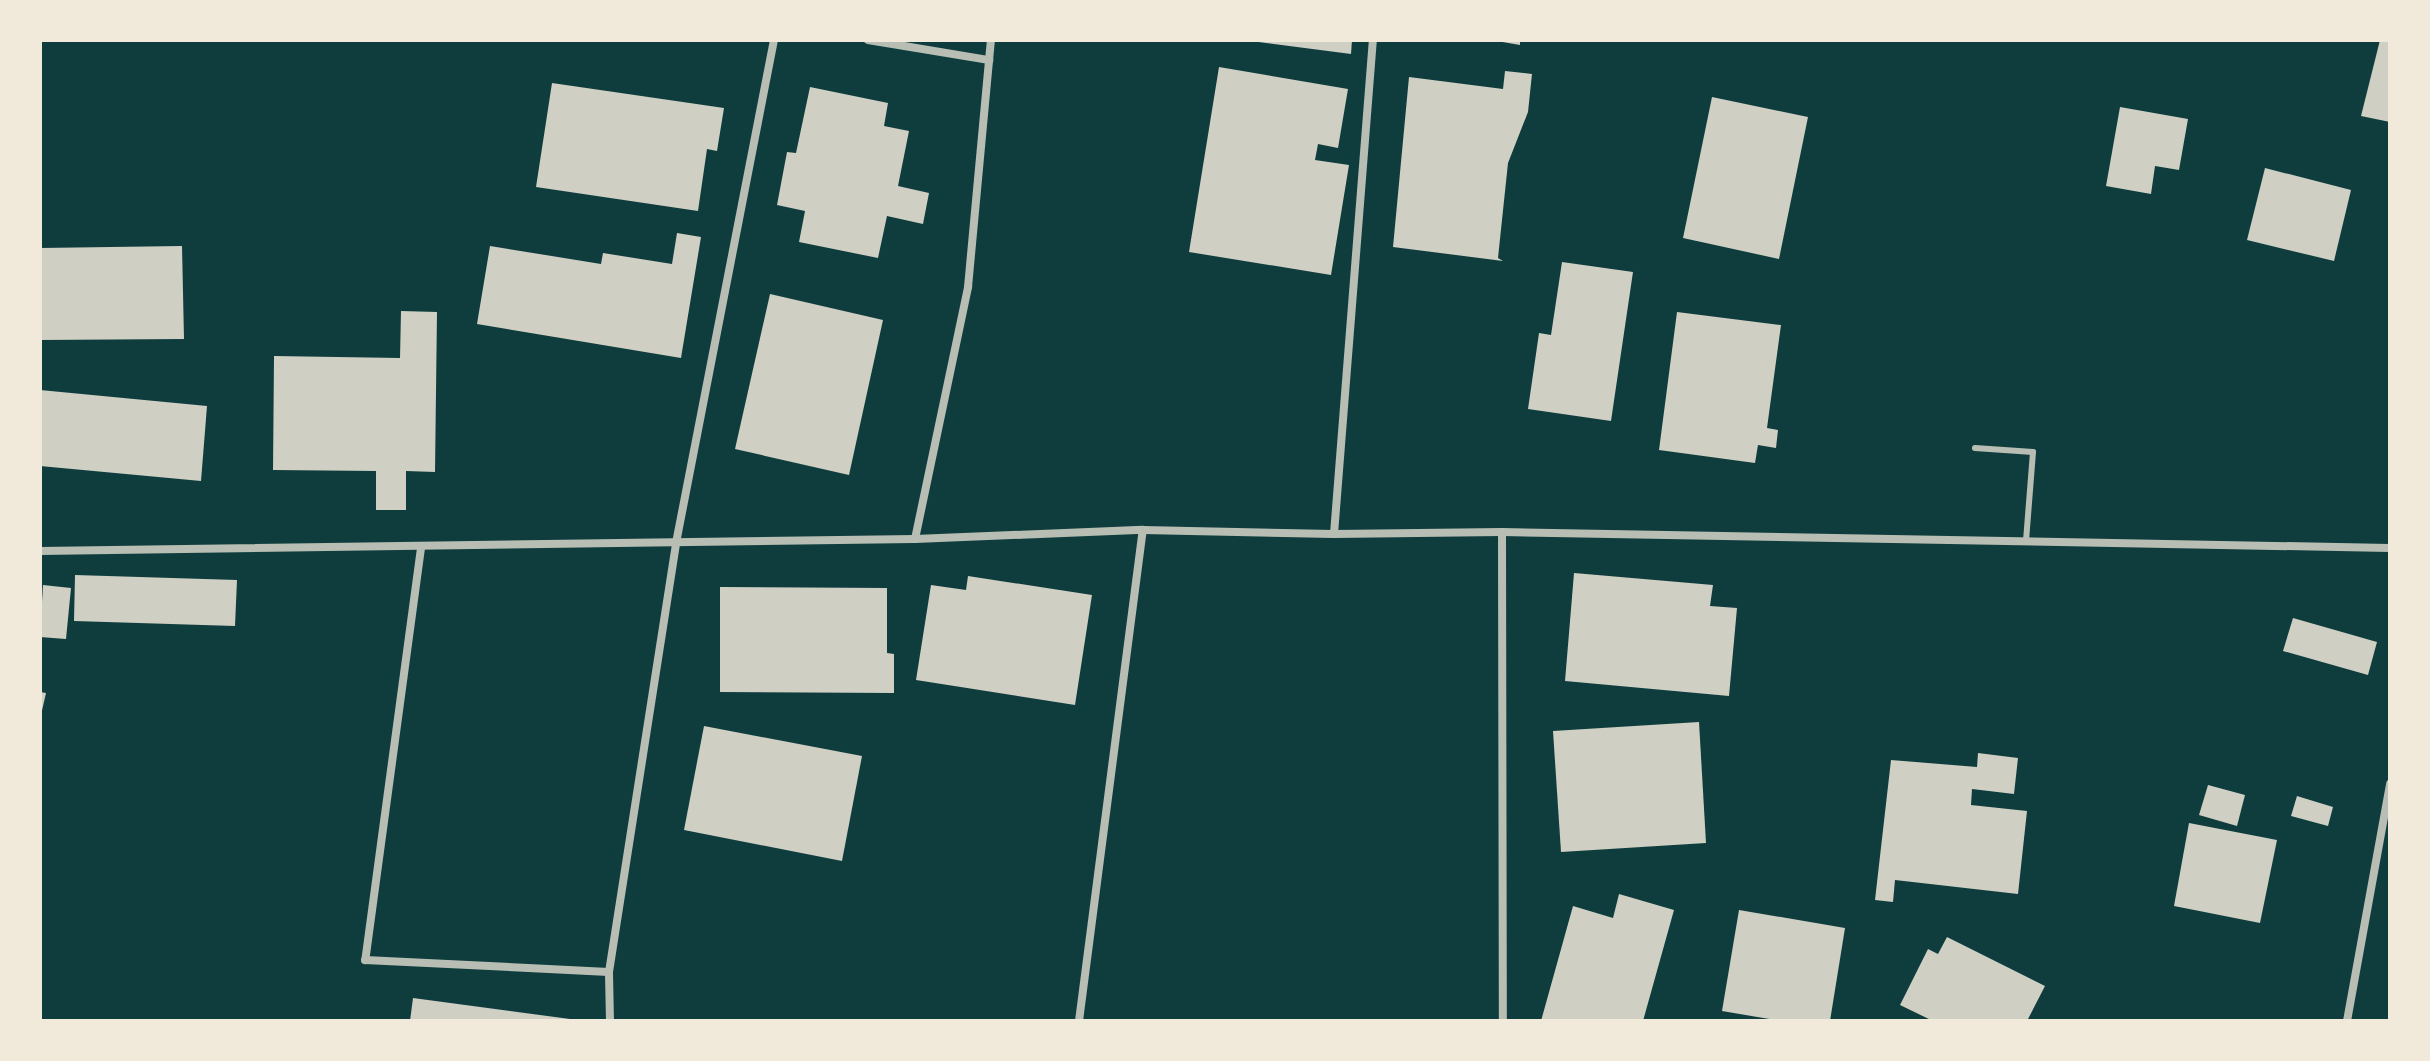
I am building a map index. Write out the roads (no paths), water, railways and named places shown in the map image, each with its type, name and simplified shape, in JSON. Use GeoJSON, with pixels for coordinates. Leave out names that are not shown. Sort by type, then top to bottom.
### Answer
{"type":"FeatureCollection","features":[{"type":"Feature","properties":{"kind":"street"},"geometry":{"type":"LineString","coordinates":[[610,1021],[609,972],[676,543],[774,40]]}},
{"type":"Feature","properties":{"kind":"street"},"geometry":{"type":"LineString","coordinates":[[868,40],[989,60]]}},
{"type":"Feature","properties":{"kind":"street"},"geometry":{"type":"LineString","coordinates":[[915,539],[968,287],[991,40]]}},
{"type":"Feature","properties":{"kind":"street"},"geometry":{"type":"LineString","coordinates":[[1334,534],[1373,40]]}},
{"type":"Feature","properties":{"kind":"street"},"geometry":{"type":"LineString","coordinates":[[1079,1021],[1143,530]]}},
{"type":"Feature","properties":{"kind":"street"},"geometry":{"type":"LineString","coordinates":[[40,551],[915,539],[1143,530],[1334,534],[1502,532],[2390,548]]}},
{"type":"Feature","properties":{"kind":"street"},"geometry":{"type":"LineString","coordinates":[[1502,532],[1503,1021]]}},
{"type":"Feature","properties":{"kind":"street"},"geometry":{"type":"LineString","coordinates":[[421,548],[365,960],[609,972]]}},
{"type":"Feature","properties":{"kind":"street"},"geometry":{"type":"LineString","coordinates":[[2347,1021],[2390,784]]}},
{"type":"Feature","properties":{"kind":"lane"},"geometry":{"type":"LineString","coordinates":[[1975,448],[2033,452],[2026,541]]}}]}
